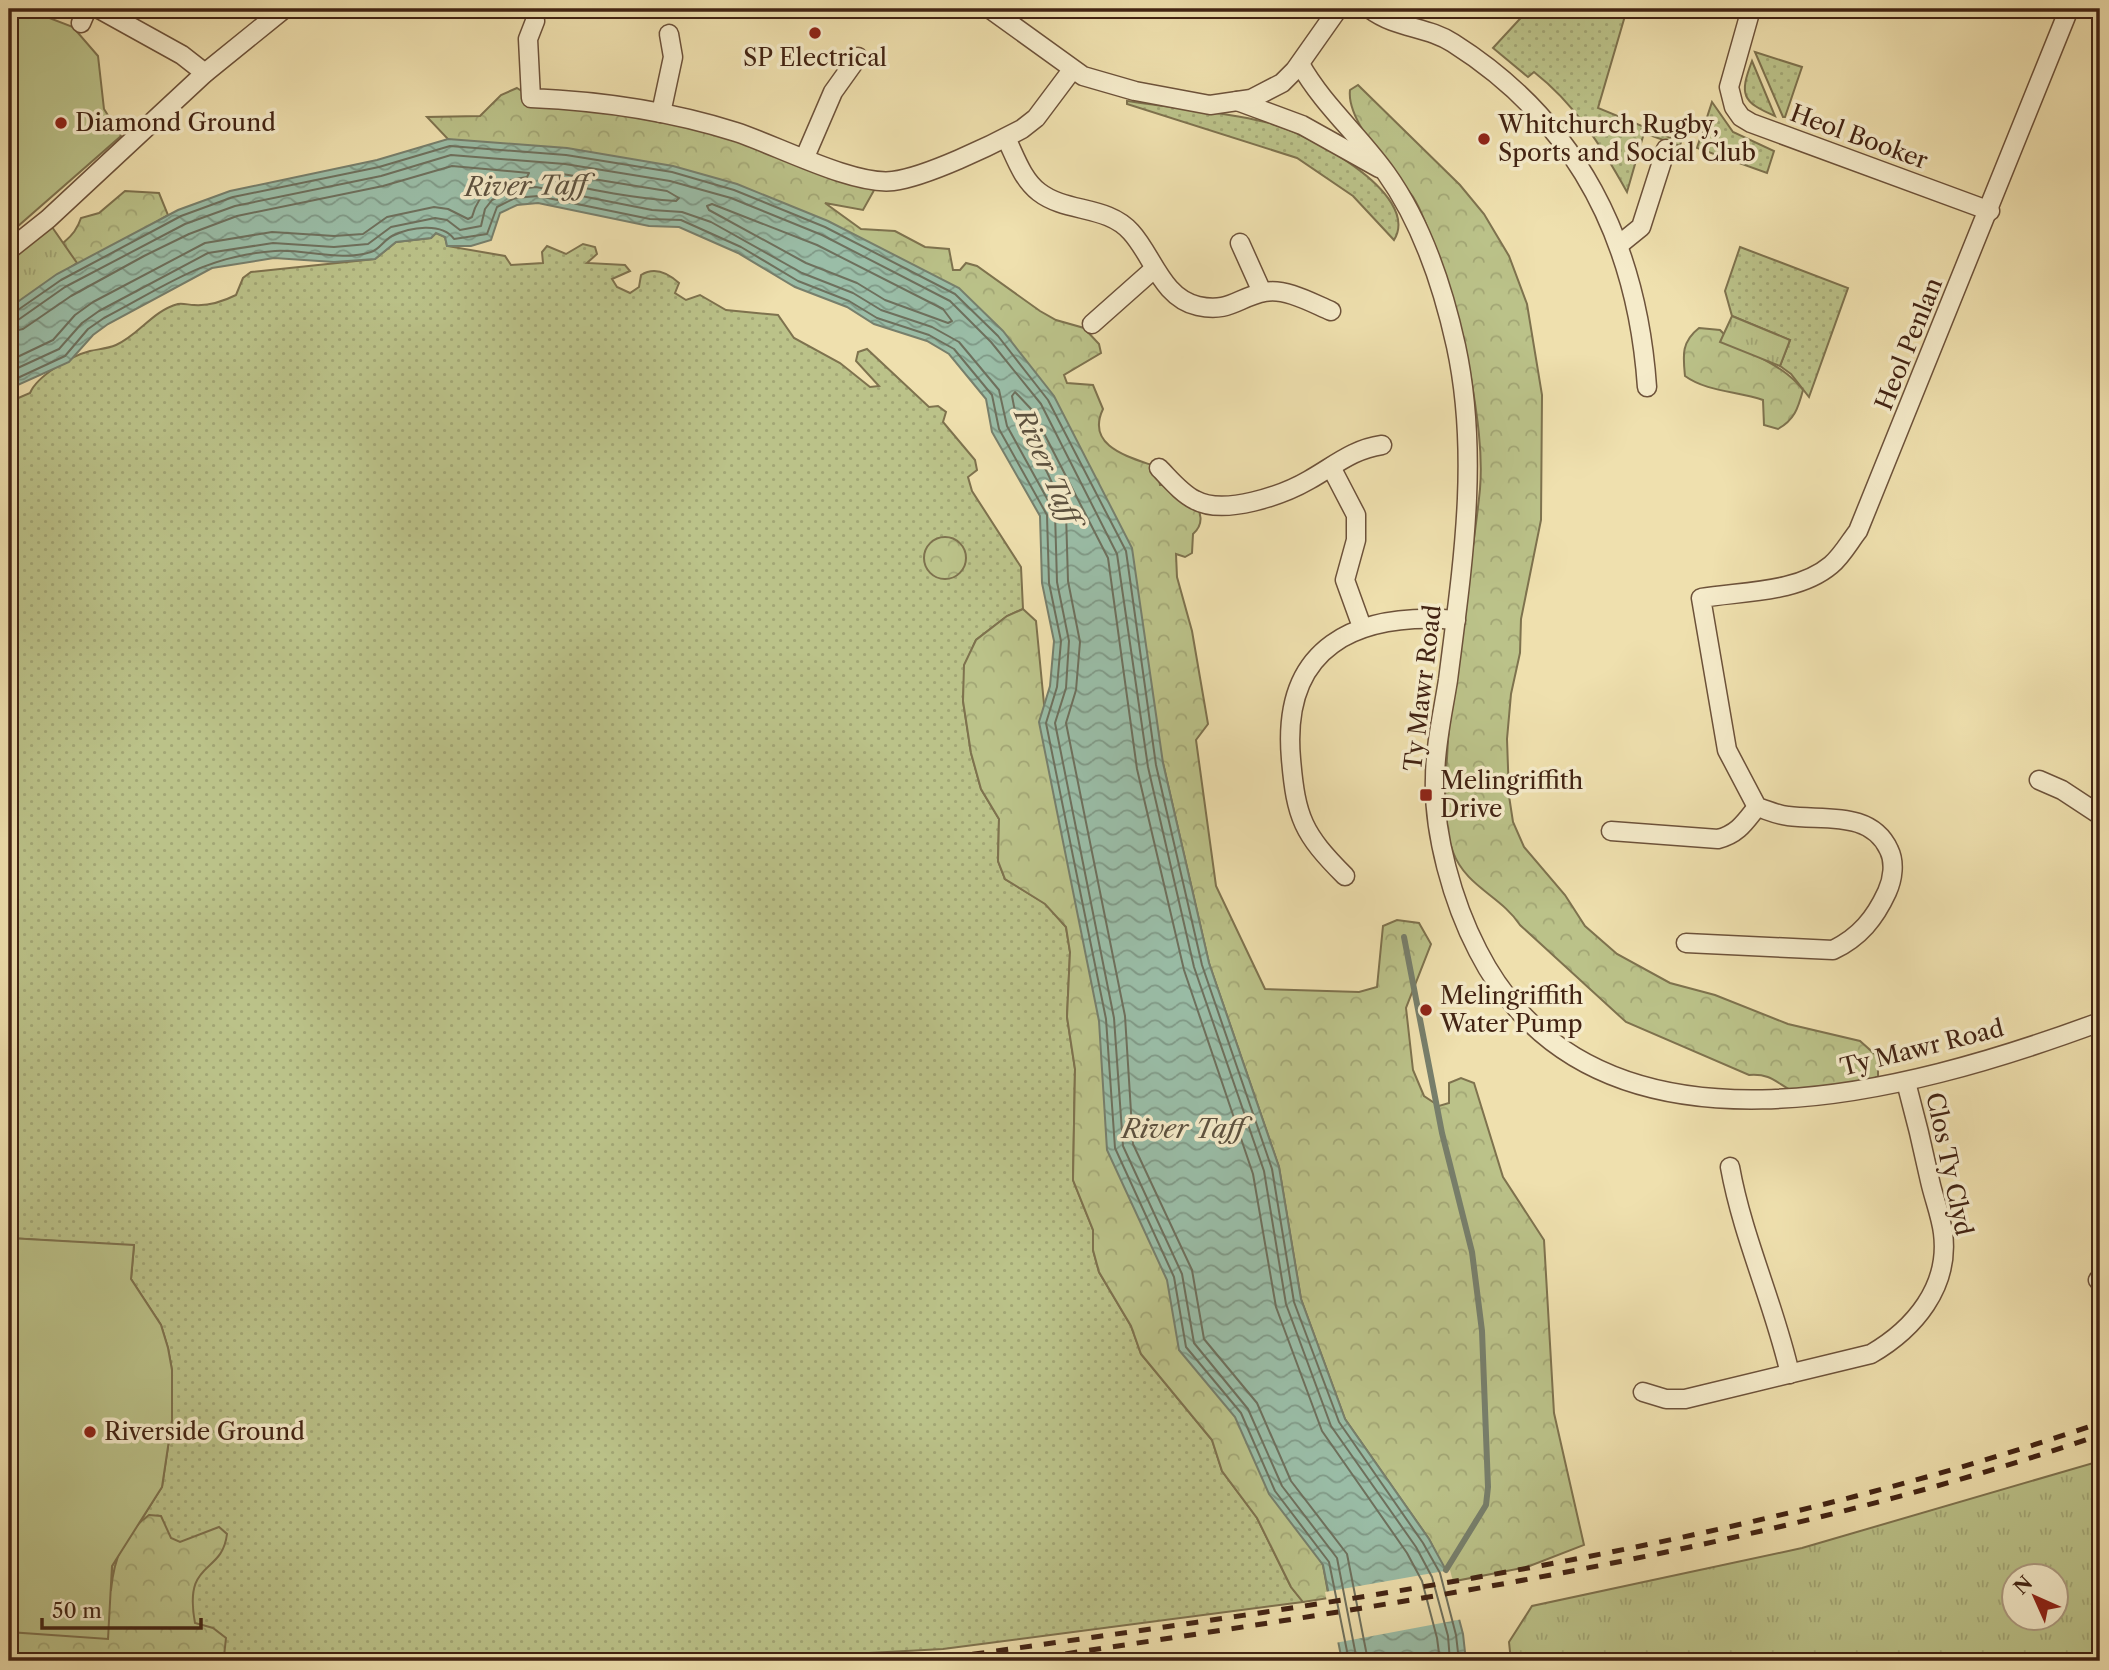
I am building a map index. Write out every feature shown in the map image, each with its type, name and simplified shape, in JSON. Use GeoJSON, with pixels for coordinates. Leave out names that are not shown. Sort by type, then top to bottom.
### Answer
{"type":"FeatureCollection","features":[{"type":"Feature","properties":{"kind":"street"},"geometry":{"type":"LineString","coordinates":[[99,9],[182,55],[205,73]]}},
{"type":"Feature","properties":{"kind":"street"},"geometry":{"type":"LineString","coordinates":[[9,250],[48,219],[205,73],[284,9]]}},
{"type":"Feature","properties":{"kind":"street"},"geometry":{"type":"LineString","coordinates":[[990,9],[1072,71],[1097,81],[1210,105],[1237,101],[1273,89],[1289,78],[1338,9]]}},
{"type":"Feature","properties":{"kind":"street"},"geometry":{"type":"LineString","coordinates":[[1370,9],[1391,23],[1450,41],[1520,96],[1583,173],[1620,244],[1644,342],[1647,387]]}},
{"type":"Feature","properties":{"kind":"street","name":"Heol Booker"},"geometry":{"type":"LineString","coordinates":[[1751,9],[1729,87],[1729,96],[1741,117],[1990,211]]}},
{"type":"Feature","properties":{"kind":"street","name":"Heol Penlan"},"geometry":{"type":"LineString","coordinates":[[1756,807],[1727,750],[1701,598],[1796,583],[1815,576],[1833,564],[1858,531],[1990,211],[2069,9]]}},
{"type":"Feature","properties":{"kind":"street"},"geometry":{"type":"LineString","coordinates":[[535,21],[528,39],[531,98],[581,101],[662,113],[738,133],[859,177],[892,181],[1006,138],[1036,118],[1072,71]]}},
{"type":"Feature","properties":{"kind":"street"},"geometry":{"type":"LineString","coordinates":[[662,113],[673,57],[669,34]]}},
{"type":"Feature","properties":{"kind":"street"},"geometry":{"type":"LineString","coordinates":[[805,157],[832,92],[858,57]]}},
{"type":"Feature","properties":{"kind":"street","name":"Ty Mawr Road"},"geometry":{"type":"LineString","coordinates":[[1300,64],[1319,96],[1385,171],[1419,230],[1456,345],[1465,402],[1469,496],[1456,620],[1434,779],[1446,870],[1467,930],[1485,965],[1517,1011],[1549,1040],[1578,1059],[1627,1080],[1669,1093],[1716,1100],[1785,1099],[1906,1082],[2059,1037],[2100,1022]]}},
{"type":"Feature","properties":{"kind":"street"},"geometry":{"type":"LineString","coordinates":[[1237,101],[1302,125],[1385,171]]}},
{"type":"Feature","properties":{"kind":"street"},"geometry":{"type":"LineString","coordinates":[[1006,138],[1026,180],[1040,193],[1117,220],[1134,235],[1154,269],[1172,290],[1194,305],[1219,309],[1230,307],[1262,292],[1278,292],[1331,311]]}},
{"type":"Feature","properties":{"kind":"street"},"geometry":{"type":"LineString","coordinates":[[1620,244],[1641,227],[1666,149]]}},
{"type":"Feature","properties":{"kind":"street"},"geometry":{"type":"LineString","coordinates":[[1240,243],[1262,292]]}},
{"type":"Feature","properties":{"kind":"street"},"geometry":{"type":"LineString","coordinates":[[1092,324],[1154,269]]}},
{"type":"Feature","properties":{"kind":"street"},"geometry":{"type":"LineString","coordinates":[[1159,468],[1196,501],[1216,505],[1265,498],[1291,489],[1353,453],[1382,445]]}},
{"type":"Feature","properties":{"kind":"street"},"geometry":{"type":"LineString","coordinates":[[1331,467],[1356,514],[1356,540],[1345,580],[1362,627]]}},
{"type":"Feature","properties":{"kind":"street"},"geometry":{"type":"LineString","coordinates":[[1345,876],[1309,838],[1302,823],[1293,779],[1290,721],[1301,681],[1326,648],[1362,627],[1400,619],[1456,620]]}},
{"type":"Feature","properties":{"kind":"street"},"geometry":{"type":"LineString","coordinates":[[2039,780],[2077,799],[2100,815]]}},
{"type":"Feature","properties":{"kind":"street"},"geometry":{"type":"LineString","coordinates":[[1611,831],[1718,839],[1731,836],[1741,828],[1756,807],[1786,816],[1867,825],[1884,837],[1892,856],[1892,876],[1875,918],[1847,943],[1833,950],[1686,943]]}},
{"type":"Feature","properties":{"kind":"street","name":"Clos Ty Clyd"},"geometry":{"type":"LineString","coordinates":[[1643,1392],[1675,1401],[1871,1354],[1897,1339],[1916,1320],[1936,1288],[1942,1266],[1943,1234],[1906,1082]]}},
{"type":"Feature","properties":{"kind":"street"},"geometry":{"type":"LineString","coordinates":[[1730,1167],[1738,1213],[1778,1322],[1790,1374]]}},
{"type":"Feature","properties":{"kind":"green space","name":"Diamond Ground"},"geometry":{"type":"Polygon","coordinates":[[[9,9],[26,9],[73,27],[98,56],[104,109],[121,136],[9,234],[9,9]]]}},
{"type":"Feature","properties":{"kind":"green space"},"geometry":{"type":"Polygon","coordinates":[[[1529,9],[1627,9],[1598,108],[1681,142],[1680,146],[1644,133],[1627,192],[1575,112],[1549,84],[1534,72],[1528,77],[1493,48],[1529,9]]]}},
{"type":"Feature","properties":{"kind":"green space"},"geometry":{"type":"Polygon","coordinates":[[[1755,52],[1802,67],[1785,117],[1783,117],[1755,52]]]}},
{"type":"Feature","properties":{"kind":"green space"},"geometry":{"type":"Polygon","coordinates":[[[1752,61],[1775,116],[1756,106],[1746,96],[1745,82],[1752,61]]]}},
{"type":"Feature","properties":{"kind":"green space"},"geometry":{"type":"Polygon","coordinates":[[[1358,85],[1460,185],[1484,214],[1509,256],[1527,304],[1542,395],[1541,520],[1521,619],[1520,653],[1511,694],[1507,739],[1509,796],[1513,822],[1524,847],[1565,895],[1585,926],[1617,954],[1670,983],[1715,995],[1788,1024],[1860,1041],[1878,1057],[1878,1076],[1839,1090],[1799,1094],[1770,1078],[1749,1075],[1626,1022],[1475,883],[1459,864],[1447,829],[1445,806],[1449,724],[1480,489],[1481,462],[1477,419],[1464,342],[1444,271],[1416,202],[1373,146],[1356,117],[1350,90],[1358,85]]]}},
{"type":"Feature","properties":{"kind":"green space"},"geometry":{"type":"Polygon","coordinates":[[[517,88],[528,95],[597,108],[603,113],[611,110],[799,147],[877,185],[863,210],[825,203],[861,229],[895,231],[925,247],[949,249],[953,270],[960,270],[966,263],[977,266],[1040,311],[1056,320],[1084,328],[1099,344],[1101,353],[1064,375],[1067,383],[1093,385],[1103,409],[1099,422],[1100,433],[1105,441],[1123,454],[1157,467],[1160,485],[1177,489],[1186,495],[1198,509],[1200,518],[1199,526],[1193,534],[1192,553],[1185,557],[1176,554],[1177,577],[1192,631],[1208,724],[1196,740],[1216,886],[1265,989],[1359,992],[1377,987],[1383,926],[1397,920],[1419,923],[1431,944],[1406,1008],[1413,1070],[1424,1096],[1439,1106],[1449,1103],[1449,1083],[1461,1078],[1474,1083],[1503,1177],[1544,1240],[1554,1413],[1584,1545],[1527,1567],[1450,1582],[1429,1539],[1345,1419],[1301,1299],[1279,1167],[1209,963],[1163,763],[981,329],[454,150],[448,139],[427,117],[480,116],[501,95],[517,88]]]}},
{"type":"Feature","properties":{"kind":"green space"},"geometry":{"type":"Polygon","coordinates":[[[1127,101],[1265,122],[1282,127],[1330,150],[1376,184],[1391,203],[1398,222],[1394,240],[1353,196],[1297,158],[1127,104],[1127,101]]]}},
{"type":"Feature","properties":{"kind":"green space"},"geometry":{"type":"Polygon","coordinates":[[[1712,102],[1733,132],[1774,151],[1767,173],[1697,148],[1712,102]]]}},
{"type":"Feature","properties":{"kind":"green space"},"geometry":{"type":"Polygon","coordinates":[[[125,191],[159,193],[168,215],[9,309],[9,258],[22,265],[57,247],[71,235],[81,218],[99,213],[125,191]]]}},
{"type":"Feature","properties":{"kind":"green space"},"geometry":{"type":"Polygon","coordinates":[[[52,227],[77,263],[9,308],[9,261],[52,227]]]}},
{"type":"Feature","properties":{"kind":"green space"},"geometry":{"type":"Polygon","coordinates":[[[436,233],[445,237],[447,246],[505,256],[511,265],[543,263],[542,252],[547,246],[566,254],[583,244],[595,247],[597,254],[587,263],[625,265],[630,271],[612,279],[617,287],[630,293],[639,287],[641,275],[656,271],[679,283],[675,293],[686,300],[700,295],[726,310],[778,315],[794,338],[840,363],[870,387],[879,386],[856,361],[858,352],[867,349],[929,407],[938,406],[946,412],[943,422],[975,460],[977,470],[968,477],[972,491],[1021,567],[1023,609],[1007,616],[976,640],[965,665],[963,701],[971,753],[981,789],[999,819],[998,861],[1005,879],[1046,904],[1066,927],[1070,952],[1067,1017],[1075,1069],[1073,1180],[1093,1230],[1093,1250],[1099,1272],[1131,1326],[1141,1354],[1212,1440],[1222,1471],[1257,1518],[1291,1587],[1303,1602],[943,1649],[720,1661],[107,1661],[112,1566],[162,1487],[172,1420],[172,1370],[161,1325],[131,1279],[134,1246],[9,1238],[9,402],[30,393],[40,380],[65,362],[124,341],[169,307],[180,304],[210,304],[236,295],[243,278],[251,272],[375,259],[396,242],[431,238],[436,233]]]}},
{"type":"Feature","properties":{"kind":"green space"},"geometry":{"type":"Polygon","coordinates":[[[1740,247],[1848,288],[1809,397],[1791,374],[1780,366],[1790,340],[1732,316],[1725,291],[1740,247]]]}},
{"type":"Feature","properties":{"kind":"green space"},"geometry":{"type":"Polygon","coordinates":[[[1732,316],[1790,340],[1780,366],[1720,342],[1732,316]]]}},
{"type":"Feature","properties":{"kind":"green space"},"geometry":{"type":"Polygon","coordinates":[[[1699,328],[1720,330],[1729,339],[1773,364],[1794,380],[1803,390],[1797,408],[1788,422],[1778,429],[1764,425],[1763,400],[1703,385],[1685,376],[1686,344],[1699,328]]]}},
{"type":"Feature","properties":{"kind":"green space"},"geometry":{"type":"Polygon","coordinates":[[[945,537],[960,543],[966,558],[960,573],[945,579],[930,573],[924,558],[930,543],[945,537]]]}},
{"type":"Feature","properties":{"kind":"green space"},"geometry":{"type":"Polygon","coordinates":[[[1023,609],[1036,621],[1044,704],[1323,1565],[1329,1598],[1303,1602],[1291,1587],[1257,1518],[1222,1471],[1212,1440],[1141,1354],[1131,1326],[1099,1272],[1093,1250],[1093,1230],[1073,1180],[1075,1069],[1067,1017],[1070,952],[1066,927],[1045,904],[1005,879],[998,861],[999,819],[981,789],[971,753],[963,701],[964,665],[976,640],[1007,616],[1023,609]]]}},
{"type":"Feature","properties":{"kind":"green space","name":"Riverside Ground"},"geometry":{"type":"Polygon","coordinates":[[[9,1238],[134,1245],[131,1279],[161,1325],[168,1348],[172,1370],[172,1420],[162,1487],[112,1566],[108,1639],[9,1632],[9,1238]]]}},
{"type":"Feature","properties":{"kind":"green space"},"geometry":{"type":"Polygon","coordinates":[[[2100,1461],[2100,1661],[1511,1661],[1509,1642],[1532,1606],[1802,1548],[2100,1461]]]}},
{"type":"Feature","properties":{"kind":"green space"},"geometry":{"type":"Polygon","coordinates":[[[149,1515],[161,1516],[171,1538],[180,1542],[219,1527],[227,1534],[224,1547],[199,1577],[194,1588],[193,1602],[195,1623],[213,1628],[226,1638],[224,1656],[220,1661],[9,1658],[9,1622],[111,1590],[121,1548],[133,1530],[149,1515]]]}},
{"type":"Feature","properties":{"kind":"water","name":"River Taff"},"geometry":{"type":"Polygon","coordinates":[[[448,139],[567,148],[673,166],[737,184],[828,221],[959,288],[1003,331],[1054,396],[1132,548],[1163,763],[1209,963],[1279,1167],[1301,1299],[1345,1419],[1429,1539],[1446,1570],[1463,1634],[1466,1661],[1342,1661],[1323,1565],[1269,1494],[1235,1417],[1179,1350],[1167,1280],[1107,1150],[1099,1021],[1039,722],[1050,686],[1054,641],[1042,583],[1040,516],[992,432],[986,399],[949,354],[927,341],[874,324],[847,307],[795,287],[738,253],[679,227],[649,226],[538,203],[517,205],[500,213],[491,240],[471,246],[447,246],[445,237],[436,233],[431,238],[396,242],[375,259],[334,262],[274,258],[212,268],[108,324],[93,335],[69,362],[9,389],[9,308],[57,274],[178,210],[230,191],[377,160],[448,139]]]}},
{"type":"Feature","properties":{"kind":"pier"},"geometry":{"type":"Polygon","coordinates":[[[1450,1570],[1463,1619],[1335,1643],[1325,1592],[1450,1570]]]}},
{"type":"Feature","properties":{"kind":"waterway"},"geometry":{"type":"LineString","coordinates":[[1404,937],[1442,1133],[1472,1252],[1482,1331],[1488,1487],[1486,1505],[1446,1570]]}},
{"type":"Feature","properties":{"kind":"railway"},"geometry":{"type":"LineString","coordinates":[[925,1661],[1371,1595],[1666,1541],[1812,1507],[1957,1468],[2100,1423]]}},
{"type":"Feature","properties":{"kind":"railway"},"geometry":{"type":"LineString","coordinates":[[1018,1661],[1428,1597],[1700,1545],[1835,1513],[1968,1477],[2100,1435]]}},
{"type":"Feature","properties":{"kind":"place","name":"SP Electrical"},"geometry":{"type":"Point","coordinates":[815,33]}},
{"type":"Feature","properties":{"kind":"place","name":"Diamond Ground"},"geometry":{"type":"Point","coordinates":[61,123]}},
{"type":"Feature","properties":{"kind":"place","name":"Whitchurch Rugby, Sports and Social Club"},"geometry":{"type":"Point","coordinates":[1484,139]}},
{"type":"Feature","properties":{"kind":"place","name":"Melingriffith Drive"},"geometry":{"type":"Point","coordinates":[1426,795]}},
{"type":"Feature","properties":{"kind":"place","name":"Melingriffith Water Pump"},"geometry":{"type":"Point","coordinates":[1426,1010]}},
{"type":"Feature","properties":{"kind":"place","name":"Riverside Ground"},"geometry":{"type":"Point","coordinates":[90,1432]}}]}
